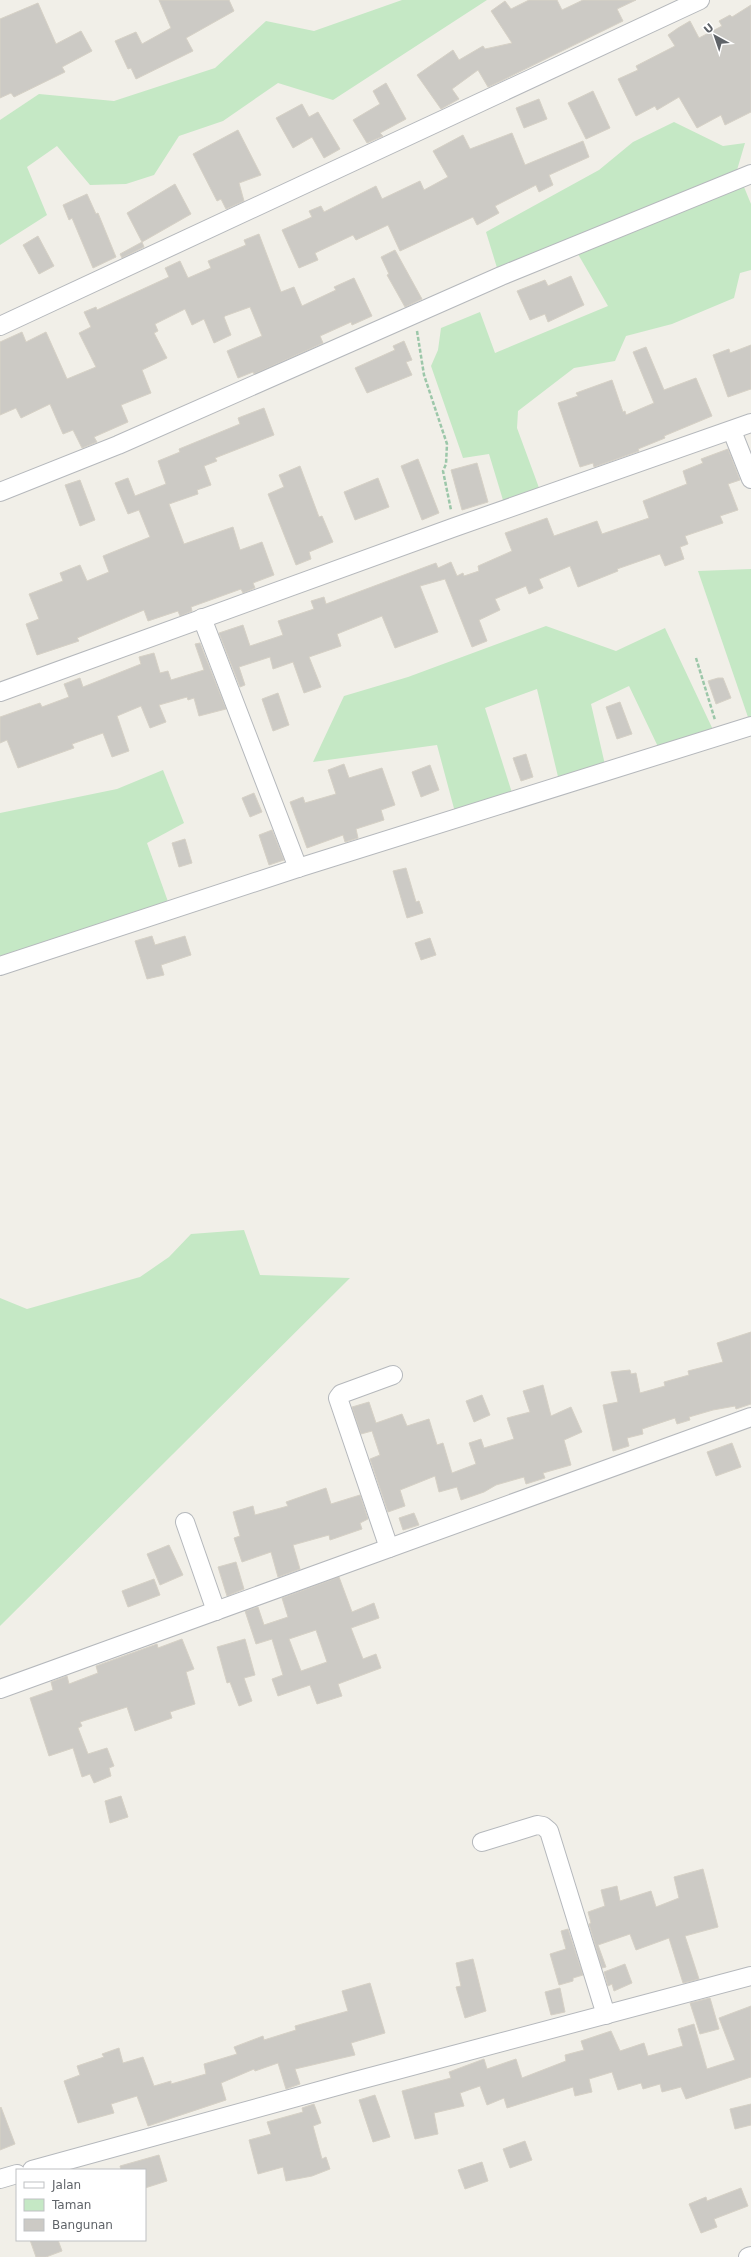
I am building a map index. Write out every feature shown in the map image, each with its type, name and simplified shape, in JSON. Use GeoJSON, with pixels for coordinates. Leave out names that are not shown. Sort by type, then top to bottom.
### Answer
{"type":"FeatureCollection","features":[{"type":"Feature","properties":{"kind":"street"},"geometry":{"type":"LineString","coordinates":[[0,326],[700,0]]}},
{"type":"Feature","properties":{"kind":"street"},"geometry":{"type":"LineString","coordinates":[[0,492],[118,445],[416,315],[501,276],[751,174]]}},
{"type":"Feature","properties":{"kind":"street"},"geometry":{"type":"LineString","coordinates":[[0,692],[455,527],[732,431],[751,423]]}},
{"type":"Feature","properties":{"kind":"street"},"geometry":{"type":"LineString","coordinates":[[732,431],[751,479]]}},
{"type":"Feature","properties":{"kind":"street"},"geometry":{"type":"LineString","coordinates":[[202,618],[298,868]]}},
{"type":"Feature","properties":{"kind":"street"},"geometry":{"type":"LineString","coordinates":[[0,966],[298,868],[751,726]]}},
{"type":"Feature","properties":{"kind":"street"},"geometry":{"type":"LineString","coordinates":[[389,1548],[338,1398],[341,1394],[394,1375]]}},
{"type":"Feature","properties":{"kind":"street"},"geometry":{"type":"LineString","coordinates":[[0,1689],[751,1418]]}},
{"type":"Feature","properties":{"kind":"street"},"geometry":{"type":"LineString","coordinates":[[185,1522],[216,1611]]}},
{"type":"Feature","properties":{"kind":"street"},"geometry":{"type":"LineString","coordinates":[[482,1842],[537,1825],[543,1826],[549,1831],[606,2015]]}},
{"type":"Feature","properties":{"kind":"street"},"geometry":{"type":"LineString","coordinates":[[36,2169],[751,1976]]}},
{"type":"Feature","properties":{"kind":"street"},"geometry":{"type":"LineString","coordinates":[[0,2179],[16,2174]]}},
{"type":"Feature","properties":{"kind":"path"},"geometry":{"type":"LineString","coordinates":[[416,315],[424,374],[447,444],[446,464],[443,471],[455,527]]}},
{"type":"Feature","properties":{"kind":"path"},"geometry":{"type":"LineString","coordinates":[[696,658],[720,736]]}},
{"type":"Feature","properties":{"kind":"green space"},"geometry":{"type":"Polygon","coordinates":[[[402,0],[487,0],[333,100],[278,83],[223,121],[179,136],[154,175],[126,184],[90,185],[57,146],[27,167],[47,215],[0,245],[0,120],[39,94],[114,101],[215,68],[266,21],[314,31],[402,0]]]}},
{"type":"Feature","properties":{"kind":"green space"},"geometry":{"type":"Polygon","coordinates":[[[674,122],[723,146],[745,143],[737,170],[751,204],[751,270],[740,273],[734,298],[672,324],[626,336],[615,361],[574,368],[518,411],[517,428],[542,496],[506,510],[489,454],[463,458],[431,366],[438,350],[441,328],[480,312],[495,353],[608,306],[571,242],[498,271],[486,232],[599,170],[633,142],[674,122]]]}},
{"type":"Feature","properties":{"kind":"green space"},"geometry":{"type":"Polygon","coordinates":[[[751,569],[751,723],[750,723],[698,571],[751,569]]]}},
{"type":"Feature","properties":{"kind":"green space"},"geometry":{"type":"Polygon","coordinates":[[[546,626],[616,651],[665,628],[715,734],[661,753],[629,686],[591,704],[606,769],[560,785],[537,689],[485,708],[514,799],[456,816],[437,745],[313,762],[344,696],[408,677],[546,626]]]}},
{"type":"Feature","properties":{"kind":"green space"},"geometry":{"type":"Polygon","coordinates":[[[163,770],[184,823],[147,843],[171,910],[0,966],[0,813],[117,789],[163,770]]]}},
{"type":"Feature","properties":{"kind":"green space"},"geometry":{"type":"Polygon","coordinates":[[[244,1230],[260,1275],[350,1278],[0,1626],[0,1298],[27,1309],[140,1277],[169,1257],[191,1234],[244,1230]]]}},
{"type":"Feature","properties":{"kind":"building"},"geometry":{"type":"Polygon","coordinates":[[[159,0],[229,0],[234,11],[186,38],[193,51],[136,79],[131,68],[128,69],[115,41],[136,32],[142,44],[171,28],[159,0]]]}},
{"type":"Feature","properties":{"kind":"building"},"geometry":{"type":"Polygon","coordinates":[[[529,0],[557,0],[562,10],[583,0],[636,0],[617,9],[623,21],[488,87],[478,70],[452,89],[459,99],[441,109],[417,75],[453,50],[459,60],[483,46],[485,49],[512,43],[491,11],[505,1],[511,9],[529,0]]]}},
{"type":"Feature","properties":{"kind":"building"},"geometry":{"type":"Polygon","coordinates":[[[38,3],[56,44],[81,31],[92,51],[62,67],[65,72],[14,97],[11,93],[0,98],[0,19],[38,3]]]}},
{"type":"Feature","properties":{"kind":"building"},"geometry":{"type":"Polygon","coordinates":[[[751,5],[751,112],[725,125],[721,115],[697,128],[679,97],[657,110],[655,106],[636,116],[618,79],[638,70],[636,66],[675,46],[668,35],[690,21],[699,38],[722,26],[719,21],[730,15],[732,17],[751,5]]]}},
{"type":"Feature","properties":{"kind":"building"},"geometry":{"type":"Polygon","coordinates":[[[386,83],[406,119],[380,133],[383,136],[367,143],[353,120],[380,104],[373,91],[386,83]]]}},
{"type":"Feature","properties":{"kind":"building"},"geometry":{"type":"Polygon","coordinates":[[[593,91],[610,128],[586,139],[568,103],[593,91]]]}},
{"type":"Feature","properties":{"kind":"building"},"geometry":{"type":"Polygon","coordinates":[[[539,99],[547,119],[524,128],[516,108],[539,99]]]}},
{"type":"Feature","properties":{"kind":"building"},"geometry":{"type":"Polygon","coordinates":[[[302,104],[309,117],[318,112],[340,149],[324,158],[312,137],[293,148],[276,118],[302,104]]]}},
{"type":"Feature","properties":{"kind":"building"},"geometry":{"type":"Polygon","coordinates":[[[238,130],[261,175],[239,183],[244,201],[226,209],[221,199],[217,201],[193,154],[238,130]]]}},
{"type":"Feature","properties":{"kind":"building"},"geometry":{"type":"Polygon","coordinates":[[[512,133],[525,165],[583,141],[589,157],[549,175],[553,185],[539,192],[536,185],[495,206],[499,213],[477,225],[473,217],[400,251],[388,225],[356,240],[353,235],[315,253],[318,260],[299,268],[282,230],[312,217],[309,211],[321,206],[324,212],[376,186],[382,199],[420,181],[424,190],[448,177],[433,151],[463,135],[470,149],[512,133]]]}},
{"type":"Feature","properties":{"kind":"building"},"geometry":{"type":"Polygon","coordinates":[[[175,184],[191,214],[142,242],[127,213],[175,184]]]}},
{"type":"Feature","properties":{"kind":"building"},"geometry":{"type":"Polygon","coordinates":[[[87,194],[96,214],[98,213],[116,257],[93,268],[72,218],[69,220],[63,205],[87,194]]]}},
{"type":"Feature","properties":{"kind":"building"},"geometry":{"type":"Polygon","coordinates":[[[259,234],[281,292],[294,287],[302,306],[336,290],[334,287],[354,278],[372,316],[352,325],[351,322],[320,336],[323,343],[254,374],[253,372],[238,378],[227,351],[262,336],[250,307],[224,317],[231,335],[214,343],[204,319],[192,325],[185,309],[155,324],[158,331],[154,333],[167,358],[142,370],[151,393],[121,405],[128,422],[94,437],[97,442],[82,448],[73,430],[63,434],[50,404],[21,418],[16,408],[0,415],[0,342],[22,332],[26,342],[46,332],[67,379],[96,367],[79,333],[91,327],[84,312],[96,307],[97,310],[169,277],[165,268],[180,261],[188,278],[211,268],[208,261],[246,245],[244,240],[259,234]]]}},
{"type":"Feature","properties":{"kind":"building"},"geometry":{"type":"Polygon","coordinates":[[[38,236],[54,266],[39,274],[23,245],[38,236]]]}},
{"type":"Feature","properties":{"kind":"building"},"geometry":{"type":"Polygon","coordinates":[[[142,242],[144,247],[122,258],[120,254],[142,242]]]}},
{"type":"Feature","properties":{"kind":"building"},"geometry":{"type":"Polygon","coordinates":[[[395,250],[422,299],[405,307],[387,275],[389,274],[381,257],[395,250]]]}},
{"type":"Feature","properties":{"kind":"building"},"geometry":{"type":"Polygon","coordinates":[[[571,276],[584,305],[548,322],[545,314],[530,320],[517,291],[545,280],[548,286],[571,276]]]}},
{"type":"Feature","properties":{"kind":"building"},"geometry":{"type":"Polygon","coordinates":[[[404,341],[412,360],[406,362],[412,375],[367,393],[355,368],[395,350],[393,346],[404,341]]]}},
{"type":"Feature","properties":{"kind":"building"},"geometry":{"type":"Polygon","coordinates":[[[751,345],[751,389],[728,397],[713,355],[729,349],[730,353],[751,345]]]}},
{"type":"Feature","properties":{"kind":"building"},"geometry":{"type":"Polygon","coordinates":[[[646,347],[664,390],[696,378],[712,416],[664,436],[665,438],[638,449],[639,451],[594,467],[593,463],[580,467],[558,403],[578,396],[576,393],[612,380],[623,412],[625,411],[626,415],[654,403],[633,352],[646,347]]]}},
{"type":"Feature","properties":{"kind":"building"},"geometry":{"type":"Polygon","coordinates":[[[264,408],[274,435],[215,458],[217,461],[204,466],[211,485],[197,490],[198,494],[169,504],[184,544],[233,527],[240,550],[262,542],[274,575],[253,583],[255,588],[243,593],[241,589],[191,607],[192,611],[180,616],[178,611],[148,621],[144,610],[77,638],[79,641],[37,655],[26,624],[39,619],[29,594],[63,581],[60,573],[80,565],[87,581],[109,572],[103,556],[150,537],[139,510],[128,514],[115,483],[128,478],[135,496],[166,484],[158,461],[180,452],[179,449],[240,424],[238,418],[264,408]]]}},
{"type":"Feature","properties":{"kind":"building"},"geometry":{"type":"Polygon","coordinates":[[[728,449],[740,480],[728,484],[738,510],[720,516],[723,523],[685,536],[688,544],[680,547],[684,559],[665,566],[660,554],[617,569],[618,571],[578,587],[570,566],[539,579],[543,588],[529,594],[526,586],[495,599],[500,610],[479,620],[487,641],[472,647],[445,579],[420,586],[438,632],[395,648],[382,616],[337,634],[341,646],[309,657],[321,687],[304,693],[293,662],[273,669],[270,657],[239,667],[245,685],[240,687],[219,633],[243,625],[250,646],[283,635],[278,621],[314,609],[311,601],[324,597],[326,604],[436,563],[438,568],[451,562],[457,576],[463,573],[464,576],[479,571],[478,566],[512,551],[505,533],[547,518],[554,536],[597,521],[602,534],[649,518],[643,501],[687,484],[683,471],[703,463],[701,459],[728,449]]]}},
{"type":"Feature","properties":{"kind":"building"},"geometry":{"type":"Polygon","coordinates":[[[418,459],[439,513],[422,520],[401,466],[418,459]]]}},
{"type":"Feature","properties":{"kind":"building"},"geometry":{"type":"Polygon","coordinates":[[[477,463],[488,502],[462,510],[451,470],[477,463]]]}},
{"type":"Feature","properties":{"kind":"building"},"geometry":{"type":"Polygon","coordinates":[[[300,466],[319,517],[322,516],[333,542],[309,552],[311,559],[296,565],[268,494],[284,487],[279,475],[300,466]]]}},
{"type":"Feature","properties":{"kind":"building"},"geometry":{"type":"Polygon","coordinates":[[[378,478],[389,507],[355,520],[344,492],[378,478]]]}},
{"type":"Feature","properties":{"kind":"building"},"geometry":{"type":"Polygon","coordinates":[[[80,480],[95,520],[80,526],[65,485],[80,480]]]}},
{"type":"Feature","properties":{"kind":"building"},"geometry":{"type":"Polygon","coordinates":[[[200,643],[226,709],[199,716],[194,698],[188,700],[187,697],[159,705],[166,722],[150,728],[141,706],[117,716],[129,751],[112,757],[103,733],[72,744],[74,748],[18,768],[7,740],[0,743],[0,717],[40,703],[42,707],[69,697],[64,684],[80,678],[83,687],[141,664],[139,657],[154,653],[160,673],[168,671],[171,680],[204,670],[195,644],[200,643]]]}},
{"type":"Feature","properties":{"kind":"building"},"geometry":{"type":"Polygon","coordinates":[[[723,678],[731,698],[716,704],[708,681],[723,678]]]}},
{"type":"Feature","properties":{"kind":"building"},"geometry":{"type":"Polygon","coordinates":[[[278,693],[289,725],[273,731],[262,699],[278,693]]]}},
{"type":"Feature","properties":{"kind":"building"},"geometry":{"type":"Polygon","coordinates":[[[620,702],[632,734],[617,739],[606,707],[620,702]]]}},
{"type":"Feature","properties":{"kind":"building"},"geometry":{"type":"Polygon","coordinates":[[[526,754],[533,777],[521,781],[513,758],[526,754]]]}},
{"type":"Feature","properties":{"kind":"building"},"geometry":{"type":"Polygon","coordinates":[[[344,764],[349,778],[382,768],[395,805],[381,810],[384,820],[356,829],[358,838],[345,842],[343,835],[307,848],[290,802],[303,797],[305,803],[336,794],[328,770],[344,764]]]}},
{"type":"Feature","properties":{"kind":"building"},"geometry":{"type":"Polygon","coordinates":[[[430,765],[439,790],[421,797],[412,772],[430,765]]]}},
{"type":"Feature","properties":{"kind":"building"},"geometry":{"type":"Polygon","coordinates":[[[254,793],[262,812],[250,817],[242,798],[254,793]]]}},
{"type":"Feature","properties":{"kind":"building"},"geometry":{"type":"Polygon","coordinates":[[[272,830],[284,860],[269,865],[259,835],[272,830]]]}},
{"type":"Feature","properties":{"kind":"building"},"geometry":{"type":"Polygon","coordinates":[[[185,839],[192,863],[179,867],[172,843],[185,839]]]}},
{"type":"Feature","properties":{"kind":"building"},"geometry":{"type":"Polygon","coordinates":[[[406,868],[416,902],[419,901],[423,913],[407,918],[393,871],[406,868]]]}},
{"type":"Feature","properties":{"kind":"building"},"geometry":{"type":"Polygon","coordinates":[[[152,936],[155,945],[185,936],[191,955],[161,965],[164,975],[147,979],[135,941],[152,936]]]}},
{"type":"Feature","properties":{"kind":"building"},"geometry":{"type":"Polygon","coordinates":[[[430,938],[436,955],[421,960],[415,943],[430,938]]]}},
{"type":"Feature","properties":{"kind":"building"},"geometry":{"type":"Polygon","coordinates":[[[751,1332],[751,1404],[736,1409],[735,1406],[713,1410],[689,1417],[690,1420],[677,1424],[675,1418],[642,1429],[643,1434],[627,1438],[629,1446],[613,1451],[603,1405],[618,1402],[611,1372],[630,1370],[631,1374],[636,1373],[640,1393],[665,1386],[664,1382],[689,1375],[688,1371],[723,1362],[717,1343],[751,1332]]]}},
{"type":"Feature","properties":{"kind":"building"},"geometry":{"type":"Polygon","coordinates":[[[543,1385],[551,1416],[571,1407],[582,1432],[564,1440],[571,1465],[543,1473],[545,1478],[526,1484],[524,1477],[496,1485],[484,1492],[461,1500],[457,1487],[439,1492],[435,1476],[400,1490],[405,1506],[388,1512],[370,1459],[380,1455],[372,1431],[361,1434],[352,1407],[369,1402],[376,1423],[402,1414],[407,1426],[429,1419],[437,1445],[443,1443],[452,1473],[476,1464],[469,1443],[481,1439],[484,1448],[514,1439],[507,1418],[530,1412],[523,1391],[543,1385]]]}},
{"type":"Feature","properties":{"kind":"building"},"geometry":{"type":"Polygon","coordinates":[[[482,1395],[490,1415],[474,1422],[466,1401],[482,1395]]]}},
{"type":"Feature","properties":{"kind":"building"},"geometry":{"type":"Polygon","coordinates":[[[732,1443],[741,1467],[716,1476],[707,1452],[732,1443]]]}},
{"type":"Feature","properties":{"kind":"building"},"geometry":{"type":"Polygon","coordinates":[[[326,1488],[331,1504],[360,1495],[368,1519],[360,1523],[362,1529],[330,1540],[329,1535],[293,1545],[300,1569],[278,1577],[271,1552],[242,1562],[234,1538],[240,1536],[233,1512],[253,1506],[255,1515],[288,1506],[286,1502],[326,1488]]]}},
{"type":"Feature","properties":{"kind":"building"},"geometry":{"type":"Polygon","coordinates":[[[414,1513],[419,1525],[403,1530],[399,1518],[414,1513]]]}},
{"type":"Feature","properties":{"kind":"building"},"geometry":{"type":"Polygon","coordinates":[[[169,1545],[183,1575],[160,1585],[147,1554],[169,1545]]]}},
{"type":"Feature","properties":{"kind":"building"},"geometry":{"type":"Polygon","coordinates":[[[236,1562],[244,1589],[227,1596],[218,1567],[236,1562]]]}},
{"type":"Feature","properties":{"kind":"building"},"geometry":{"type":"Polygon","coordinates":[[[339,1577],[352,1612],[374,1603],[379,1618],[351,1628],[363,1659],[376,1654],[381,1668],[338,1684],[342,1696],[317,1704],[310,1685],[278,1696],[272,1679],[283,1675],[272,1639],[256,1644],[245,1611],[258,1607],[264,1625],[288,1617],[282,1598],[339,1577]],[[316,1630],[289,1639],[301,1671],[327,1662],[316,1630]]]}},
{"type":"Feature","properties":{"kind":"building"},"geometry":{"type":"Polygon","coordinates":[[[154,1579],[160,1595],[128,1607],[122,1591],[154,1579]]]}},
{"type":"Feature","properties":{"kind":"building"},"geometry":{"type":"Polygon","coordinates":[[[182,1639],[194,1669],[186,1672],[195,1704],[170,1712],[172,1718],[135,1731],[127,1707],[80,1722],[82,1726],[78,1728],[88,1754],[107,1748],[114,1766],[109,1768],[111,1776],[94,1783],[90,1774],[82,1777],[73,1748],[49,1756],[30,1698],[53,1690],[51,1682],[67,1676],[69,1684],[98,1673],[96,1666],[157,1644],[158,1648],[182,1639]]]}},
{"type":"Feature","properties":{"kind":"building"},"geometry":{"type":"Polygon","coordinates":[[[245,1639],[255,1675],[244,1678],[252,1701],[239,1706],[230,1682],[227,1683],[217,1647],[245,1639]]]}},
{"type":"Feature","properties":{"kind":"building"},"geometry":{"type":"Polygon","coordinates":[[[121,1796],[128,1817],[110,1823],[105,1801],[121,1796]]]}},
{"type":"Feature","properties":{"kind":"building"},"geometry":{"type":"Polygon","coordinates":[[[703,1869],[718,1927],[685,1936],[699,1979],[683,1983],[669,1938],[636,1950],[630,1934],[598,1945],[606,1967],[602,1968],[589,1924],[591,1923],[588,1912],[605,1906],[601,1890],[617,1886],[620,1901],[651,1891],[656,1907],[679,1898],[674,1877],[703,1869]]]}},
{"type":"Feature","properties":{"kind":"building"},"geometry":{"type":"Polygon","coordinates":[[[568,1929],[583,1975],[573,1978],[573,1981],[559,1985],[550,1954],[566,1949],[561,1931],[568,1929]]]}},
{"type":"Feature","properties":{"kind":"building"},"geometry":{"type":"Polygon","coordinates":[[[473,1959],[486,2011],[465,2018],[456,1987],[461,1986],[456,1963],[473,1959]]]}},
{"type":"Feature","properties":{"kind":"building"},"geometry":{"type":"Polygon","coordinates":[[[625,1964],[632,1983],[614,1991],[612,1984],[608,1986],[604,1972],[625,1964]]]}},
{"type":"Feature","properties":{"kind":"building"},"geometry":{"type":"Polygon","coordinates":[[[370,1983],[385,2033],[351,2043],[355,2055],[295,2069],[300,2084],[286,2089],[278,2063],[255,2071],[254,2069],[221,2083],[226,2100],[148,2126],[137,2096],[111,2104],[114,2113],[78,2123],[64,2081],[80,2075],[77,2066],[104,2057],[102,2054],[119,2048],[123,2063],[143,2057],[154,2086],[171,2081],[171,2084],[206,2074],[204,2064],[237,2054],[234,2047],[263,2036],[264,2040],[296,2030],[295,2026],[348,2011],[342,1991],[370,1983]]]}},
{"type":"Feature","properties":{"kind":"building"},"geometry":{"type":"Polygon","coordinates":[[[560,1988],[565,2012],[551,2015],[545,1992],[560,1988]]]}},
{"type":"Feature","properties":{"kind":"building"},"geometry":{"type":"Polygon","coordinates":[[[710,1998],[719,2029],[700,2034],[690,2003],[710,1998]]]}},
{"type":"Feature","properties":{"kind":"building"},"geometry":{"type":"Polygon","coordinates":[[[751,2006],[751,2077],[686,2099],[681,2087],[662,2092],[660,2084],[643,2089],[641,2083],[618,2090],[612,2072],[589,2079],[592,2092],[575,2096],[573,2087],[507,2108],[504,2098],[487,2105],[480,2086],[460,2093],[464,2106],[434,2113],[438,2134],[415,2139],[402,2091],[451,2078],[449,2072],[484,2059],[487,2069],[516,2059],[522,2078],[566,2061],[565,2055],[584,2050],[581,2041],[611,2031],[620,2051],[644,2043],[648,2056],[683,2046],[678,2029],[694,2024],[707,2069],[735,2060],[719,2018],[751,2006]]]}},
{"type":"Feature","properties":{"kind":"building"},"geometry":{"type":"Polygon","coordinates":[[[375,2095],[390,2137],[373,2142],[359,2100],[375,2095]]]}},
{"type":"Feature","properties":{"kind":"building"},"geometry":{"type":"Polygon","coordinates":[[[314,2104],[321,2123],[313,2126],[322,2159],[326,2157],[330,2169],[312,2176],[286,2181],[283,2167],[258,2174],[249,2140],[271,2134],[267,2122],[303,2112],[302,2108],[314,2104]]]}},
{"type":"Feature","properties":{"kind":"building"},"geometry":{"type":"Polygon","coordinates":[[[751,2104],[751,2125],[735,2129],[730,2109],[751,2104]]]}},
{"type":"Feature","properties":{"kind":"building"},"geometry":{"type":"Polygon","coordinates":[[[1,2107],[15,2144],[0,2150],[0,2108],[1,2107]]]}},
{"type":"Feature","properties":{"kind":"building"},"geometry":{"type":"Polygon","coordinates":[[[525,2141],[532,2160],[510,2168],[503,2149],[525,2141]]]}},
{"type":"Feature","properties":{"kind":"building"},"geometry":{"type":"Polygon","coordinates":[[[159,2155],[167,2181],[146,2188],[146,2169],[121,2169],[120,2166],[159,2155]]]}},
{"type":"Feature","properties":{"kind":"building"},"geometry":{"type":"Polygon","coordinates":[[[482,2162],[488,2181],[465,2189],[458,2170],[482,2162]]]}},
{"type":"Feature","properties":{"kind":"building"},"geometry":{"type":"Polygon","coordinates":[[[741,2188],[748,2206],[714,2219],[717,2227],[701,2233],[689,2204],[706,2197],[707,2201],[741,2188]]]}},
{"type":"Feature","properties":{"kind":"building"},"geometry":{"type":"Polygon","coordinates":[[[30,2241],[58,2241],[62,2251],[46,2257],[36,2257],[30,2241]]]}}]}
